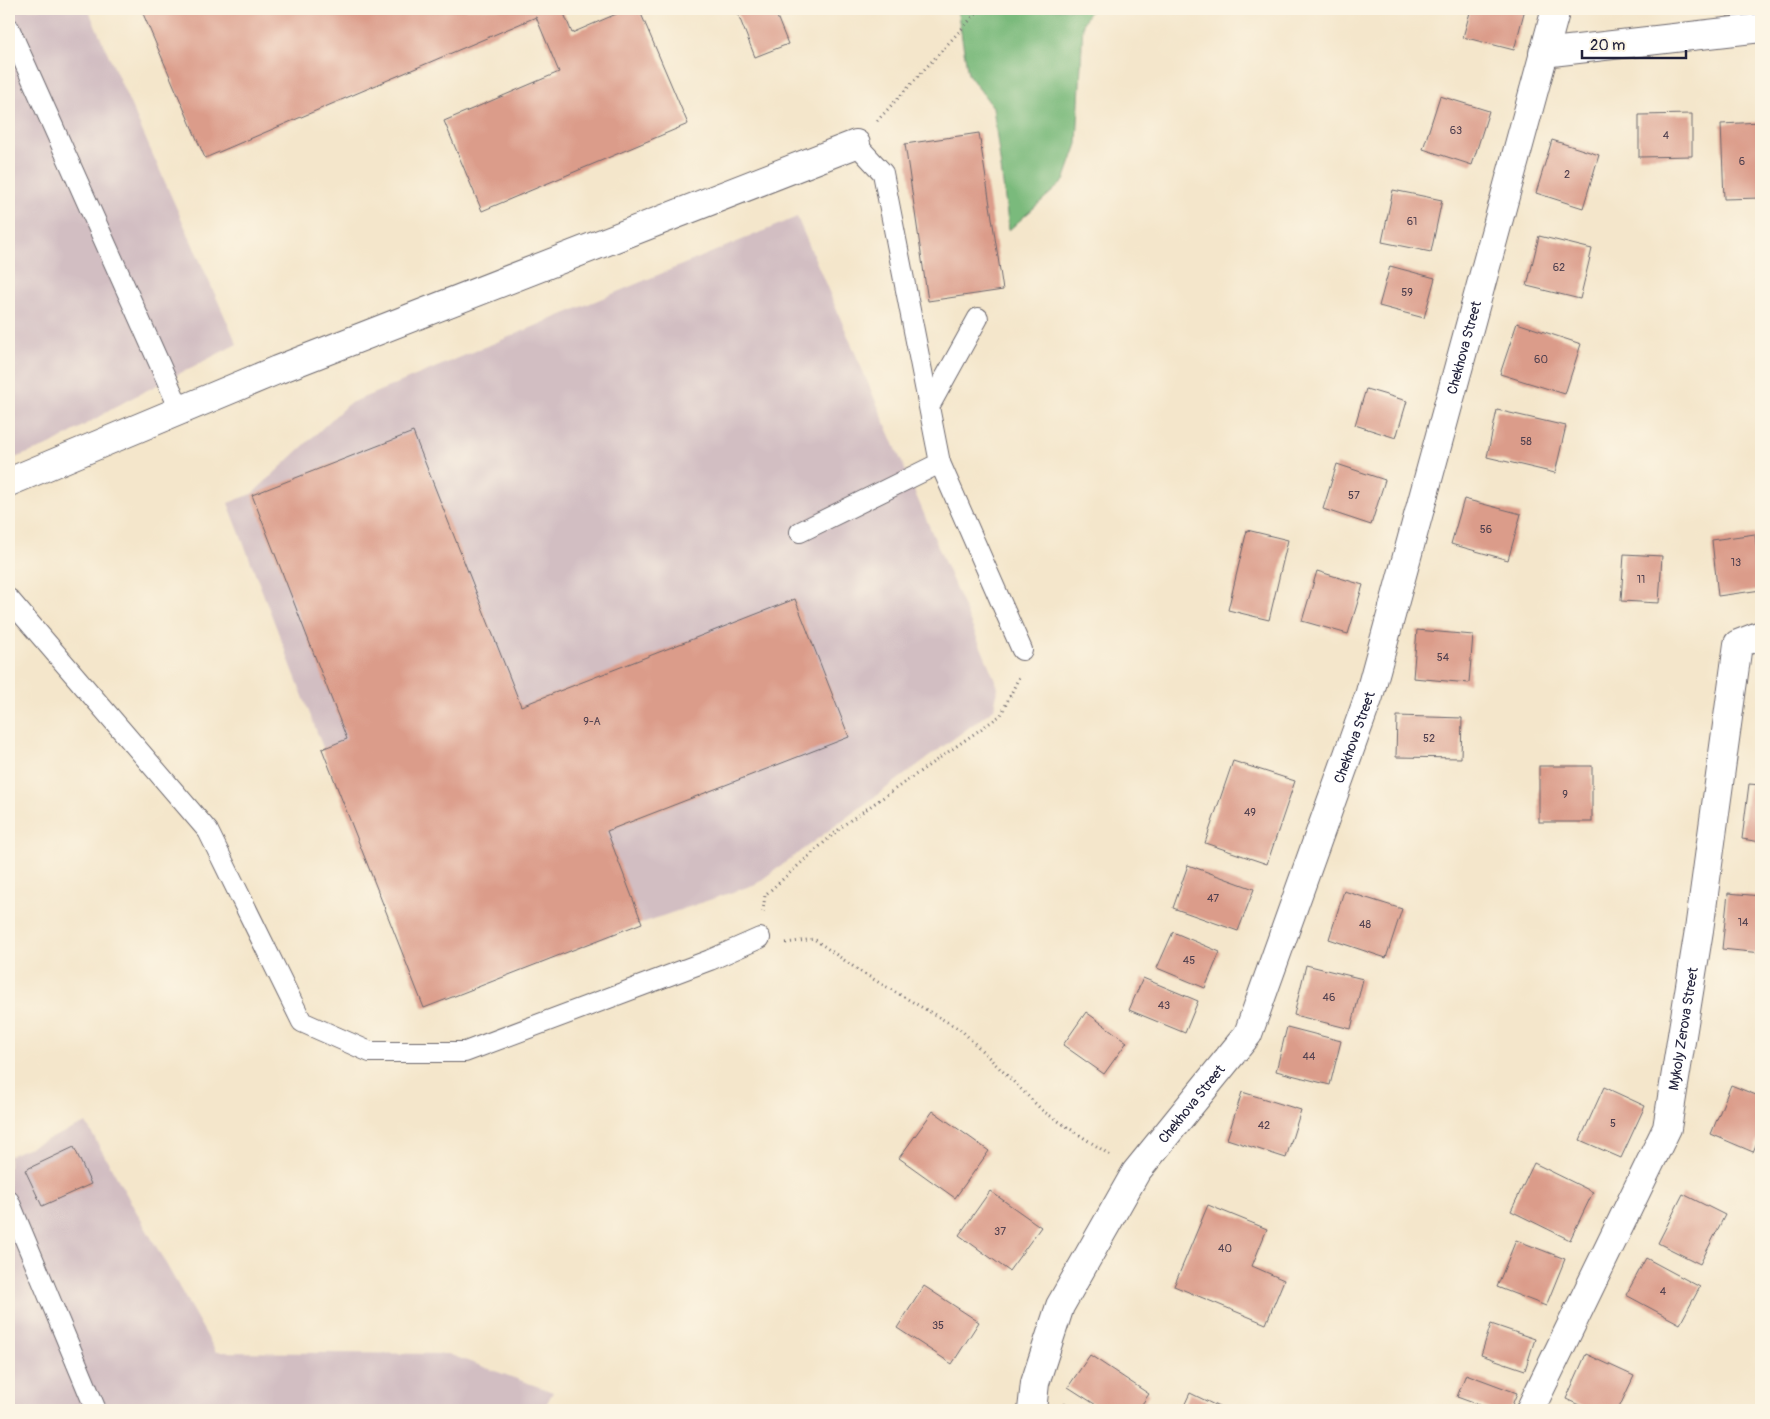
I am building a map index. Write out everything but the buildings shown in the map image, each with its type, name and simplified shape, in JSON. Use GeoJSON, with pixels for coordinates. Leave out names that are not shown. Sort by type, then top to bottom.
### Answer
{"type":"FeatureCollection","features":[{"type":"Feature","properties":{"kind":"street","name":"Chekhova Street"},"geometry":{"type":"LineString","coordinates":[[1032,1410],[1035,1383],[1060,1306],[1136,1172],[1248,1034],[1369,696],[1556,9]]}},
{"type":"Feature","properties":{"kind":"street"},"geometry":{"type":"LineString","coordinates":[[1543,53],[1761,28]]}},
{"type":"Feature","properties":{"kind":"street"},"geometry":{"type":"LineString","coordinates":[[9,482],[181,412],[277,370],[856,144]]}},
{"type":"Feature","properties":{"kind":"street","name":"Mykoly Zerova Street"},"geometry":{"type":"LineString","coordinates":[[1530,1410],[1667,1128],[1699,930],[1738,644],[1761,635]]}},
{"type":"Feature","properties":{"kind":"lane"},"geometry":{"type":"LineString","coordinates":[[9,28],[181,412]]}},
{"type":"Feature","properties":{"kind":"lane"},"geometry":{"type":"LineString","coordinates":[[856,144],[883,173],[940,463],[1022,650]]}},
{"type":"Feature","properties":{"kind":"lane"},"geometry":{"type":"LineString","coordinates":[[930,405],[978,318]]}},
{"type":"Feature","properties":{"kind":"lane"},"geometry":{"type":"LineString","coordinates":[[800,532],[940,463]]}},
{"type":"Feature","properties":{"kind":"lane"},"geometry":{"type":"LineString","coordinates":[[9,599],[208,831],[302,1022],[370,1052],[465,1052],[710,960],[760,938]]}},
{"type":"Feature","properties":{"kind":"lane"},"geometry":{"type":"LineString","coordinates":[[9,1201],[96,1410]]}},
{"type":"Feature","properties":{"kind":"path"},"geometry":{"type":"LineString","coordinates":[[856,144],[980,9]]}},
{"type":"Feature","properties":{"kind":"path"},"geometry":{"type":"LineString","coordinates":[[760,938],[765,895],[844,824],[1001,715],[1019,681],[1022,650]]}},
{"type":"Feature","properties":{"kind":"path"},"geometry":{"type":"LineString","coordinates":[[814,939],[861,972],[961,1030],[1043,1111],[1136,1172]]}},
{"type":"Feature","properties":{"kind":"shaded area"},"geometry":{"type":"Polygon","coordinates":[[[9,9],[88,9],[237,344],[126,401],[50,445],[9,460],[9,9]]]}},
{"type":"Feature","properties":{"kind":"shaded area"},"geometry":{"type":"Polygon","coordinates":[[[797,217],[998,687],[994,709],[756,884],[642,923],[424,1008],[228,503],[252,494],[348,404],[797,217]]]}},
{"type":"Feature","properties":{"kind":"shaded area"},"geometry":{"type":"Polygon","coordinates":[[[86,1123],[216,1352],[448,1354],[553,1392],[543,1410],[9,1410],[9,1156],[86,1123]]]}},
{"type":"Feature","properties":{"kind":"green space"},"geometry":{"type":"Polygon","coordinates":[[[957,9],[1091,9],[1083,23],[1077,144],[1064,181],[1009,230],[993,107],[968,74],[957,9]]]}}]}
